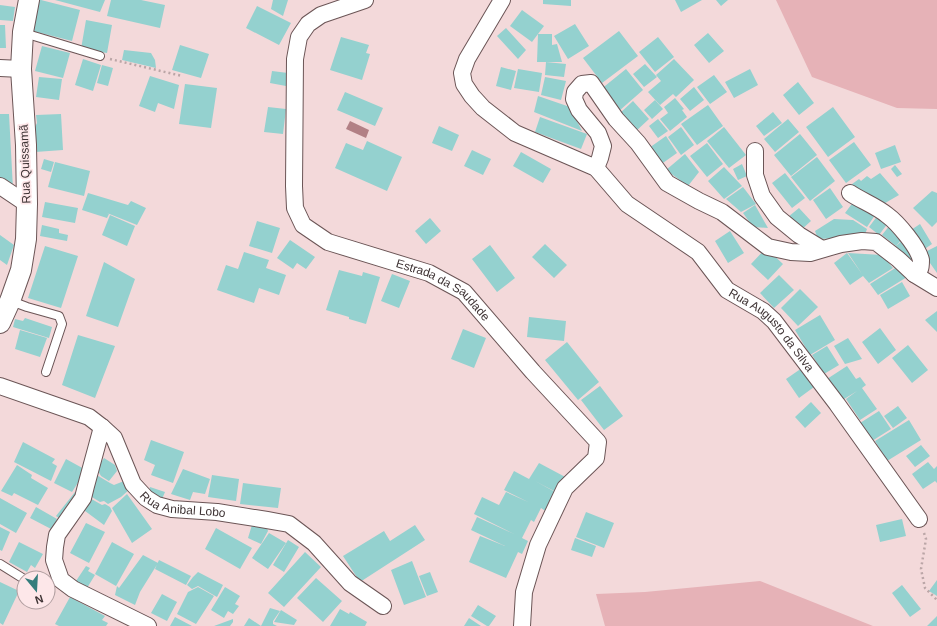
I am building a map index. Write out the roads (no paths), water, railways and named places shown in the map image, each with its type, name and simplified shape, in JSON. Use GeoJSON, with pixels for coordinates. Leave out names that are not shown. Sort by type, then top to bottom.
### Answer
{"type":"FeatureCollection","features":[{"type":"Feature","properties":{"kind":"street","name":"Rua Quissamã"},"geometry":{"type":"LineString","coordinates":[[0,323],[21,270],[26,239],[26,145],[21,69],[23,32],[29,0]]}},
{"type":"Feature","properties":{"kind":"street","name":"Estrada da Saudade"},"geometry":{"type":"LineString","coordinates":[[365,0],[321,15],[308,24],[299,36],[295,59],[295,208],[303,225],[328,242],[429,273],[464,292],[533,372],[598,442],[596,458],[565,488],[538,545],[524,592],[522,626]]}},
{"type":"Feature","properties":{"kind":"street"},"geometry":{"type":"LineString","coordinates":[[502,0],[466,59],[462,73],[464,84],[472,96],[483,108],[515,133],[596,168],[600,158],[602,146],[598,133],[579,110],[574,100],[575,92],[582,84],[591,83],[616,119],[638,143],[666,183],[722,212],[768,247],[791,252],[810,253],[841,244],[862,240],[876,242],[898,258],[914,274],[937,288]]}},
{"type":"Feature","properties":{"kind":"street"},"geometry":{"type":"LineString","coordinates":[[0,68],[21,69]]}},
{"type":"Feature","properties":{"kind":"street"},"geometry":{"type":"LineString","coordinates":[[755,151],[755,175],[762,196],[777,217],[799,235],[822,249]]}},
{"type":"Feature","properties":{"kind":"street","name":"Rua Augusto da Silva"},"geometry":{"type":"LineString","coordinates":[[596,168],[627,204],[698,252],[728,290],[763,311],[774,321],[837,404],[919,519]]}},
{"type":"Feature","properties":{"kind":"street"},"geometry":{"type":"LineString","coordinates":[[0,186],[27,204]]}},
{"type":"Feature","properties":{"kind":"street"},"geometry":{"type":"LineString","coordinates":[[850,193],[873,205],[889,216],[914,245],[921,260],[920,269],[914,274]]}},
{"type":"Feature","properties":{"kind":"street","name":"Rua Anibal Lobo"},"geometry":{"type":"LineString","coordinates":[[0,386],[89,417],[114,438],[133,484],[146,498],[157,505],[172,509],[217,512],[289,524],[314,543],[350,583],[383,606]]}},
{"type":"Feature","properties":{"kind":"street"},"geometry":{"type":"LineString","coordinates":[[102,427],[83,498],[57,536],[54,560],[60,580],[73,589],[148,626]]}},
{"type":"Feature","properties":{"kind":"lane"},"geometry":{"type":"LineString","coordinates":[[23,32],[100,56]]}},
{"type":"Feature","properties":{"kind":"lane"},"geometry":{"type":"LineString","coordinates":[[10,301],[59,316],[62,324],[46,372]]}},
{"type":"Feature","properties":{"kind":"lane"},"geometry":{"type":"LineString","coordinates":[[0,564],[16,575]]}}]}
